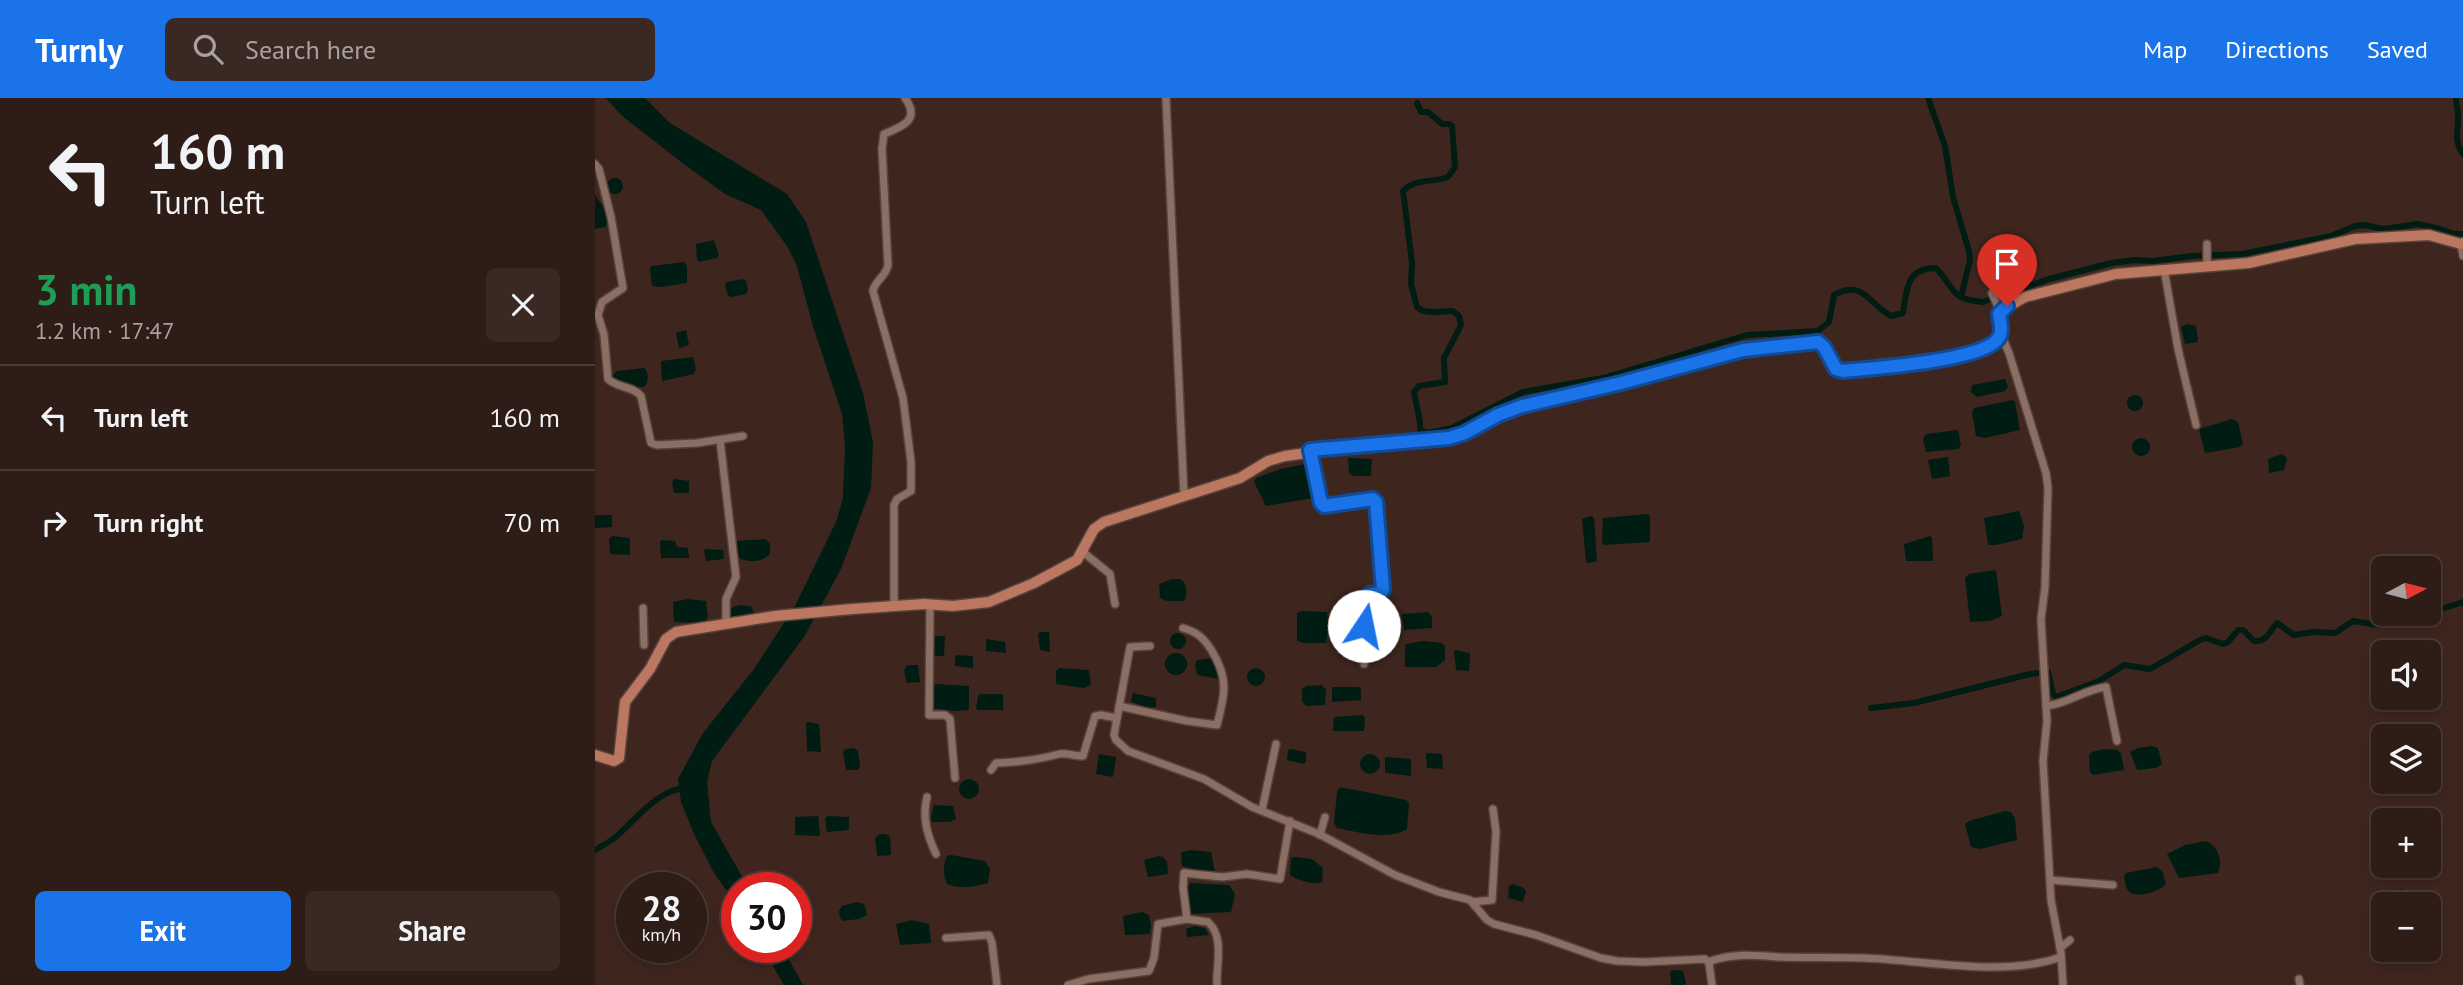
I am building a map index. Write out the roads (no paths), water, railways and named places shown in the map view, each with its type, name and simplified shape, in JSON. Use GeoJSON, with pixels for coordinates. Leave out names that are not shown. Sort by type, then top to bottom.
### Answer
{"type":"FeatureCollection","features":[{"type":"Feature","properties":{"kind":"main road"},"geometry":{"type":"LineString","coordinates":[[595,755],[611,761],[619,758],[625,702],[650,669],[669,636],[682,631],[775,616],[894,605],[962,606],[989,602],[1077,560],[1091,533],[1104,522],[1240,478],[1275,458],[1310,450],[1449,438],[1522,406],[1743,350],[1818,342],[1824,347],[1836,369],[1843,371],[1952,358],[1995,342],[2001,334],[1999,308],[2025,297],[2116,274],[2207,264],[2249,263],[2355,239],[2429,235],[2462,243]]}},
{"type":"Feature","properties":{"kind":"street"},"geometry":{"type":"LineString","coordinates":[[894,605],[894,505],[897,499],[910,493],[912,474],[903,398],[873,291],[886,274],[888,265],[884,134],[905,126],[911,115],[911,105],[905,98]]}},
{"type":"Feature","properties":{"kind":"street"},"geometry":{"type":"LineString","coordinates":[[1166,98],[1184,496]]}},
{"type":"Feature","properties":{"kind":"street"},"geometry":{"type":"LineString","coordinates":[[595,164],[600,169],[611,217],[623,288],[602,302],[600,309],[608,379],[613,384],[638,391],[651,443],[657,445],[743,436]]}},
{"type":"Feature","properties":{"kind":"street"},"geometry":{"type":"LineString","coordinates":[[2462,243],[2463,256]]}},
{"type":"Feature","properties":{"kind":"street"},"geometry":{"type":"LineString","coordinates":[[2207,244],[2207,264]]}},
{"type":"Feature","properties":{"kind":"street"},"geometry":{"type":"LineString","coordinates":[[2164,269],[2178,349],[2196,425]]}},
{"type":"Feature","properties":{"kind":"street"},"geometry":{"type":"LineString","coordinates":[[1992,293],[1999,308]]}},
{"type":"Feature","properties":{"kind":"street"},"geometry":{"type":"LineString","coordinates":[[2001,334],[2048,482],[2045,587],[2041,619],[2047,730],[2043,761],[2053,914],[2060,948],[2063,985]]}},
{"type":"Feature","properties":{"kind":"street"},"geometry":{"type":"LineString","coordinates":[[595,360],[605,359]]}},
{"type":"Feature","properties":{"kind":"street"},"geometry":{"type":"LineString","coordinates":[[720,440],[736,577],[726,599],[726,624]]}},
{"type":"Feature","properties":{"kind":"street"},"geometry":{"type":"LineString","coordinates":[[1310,450],[1321,503],[1324,506],[1373,499],[1377,505],[1383,589],[1381,593],[1370,594],[1365,598],[1364,664]]}},
{"type":"Feature","properties":{"kind":"street"},"geometry":{"type":"LineString","coordinates":[[1083,552],[1110,574],[1115,604]]}},
{"type":"Feature","properties":{"kind":"street"},"geometry":{"type":"LineString","coordinates":[[930,604],[929,715],[945,715],[950,719],[955,778]]}},
{"type":"Feature","properties":{"kind":"street"},"geometry":{"type":"LineString","coordinates":[[643,608],[644,645]]}},
{"type":"Feature","properties":{"kind":"street"},"geometry":{"type":"LineString","coordinates":[[1119,706],[1217,725],[1223,702],[1223,672],[1207,642],[1195,632],[1183,628]]}},
{"type":"Feature","properties":{"kind":"street"},"geometry":{"type":"LineString","coordinates":[[1150,646],[1130,647],[1115,740],[1128,751],[1205,779],[1241,801],[1320,835],[1395,875],[1472,902],[1492,900],[1496,832],[1493,809]]}},
{"type":"Feature","properties":{"kind":"street"},"geometry":{"type":"LineString","coordinates":[[2046,706],[2059,704],[2105,686],[2110,698],[2117,741]]}},
{"type":"Feature","properties":{"kind":"street"},"geometry":{"type":"LineString","coordinates":[[991,770],[996,763],[1052,758],[1062,754],[1083,756],[1095,716],[1117,718]]}},
{"type":"Feature","properties":{"kind":"street"},"geometry":{"type":"LineString","coordinates":[[1262,810],[1276,744]]}},
{"type":"Feature","properties":{"kind":"street"},"geometry":{"type":"LineString","coordinates":[[927,797],[927,830],[936,854]]}},
{"type":"Feature","properties":{"kind":"street"},"geometry":{"type":"LineString","coordinates":[[1320,835],[1325,817]]}},
{"type":"Feature","properties":{"kind":"street"},"geometry":{"type":"LineString","coordinates":[[1187,919],[1184,873],[1222,877],[1247,874],[1280,879],[1290,821]]}},
{"type":"Feature","properties":{"kind":"street"},"geometry":{"type":"LineString","coordinates":[[2050,880],[2113,885]]}},
{"type":"Feature","properties":{"kind":"street"},"geometry":{"type":"LineString","coordinates":[[1472,902],[1495,924],[1601,958],[1644,962],[1705,959],[1712,985]]}},
{"type":"Feature","properties":{"kind":"street"},"geometry":{"type":"LineString","coordinates":[[1068,985],[1088,979],[1149,971],[1154,958],[1157,924],[1187,919],[1208,922],[1215,931],[1218,948],[1217,985]]}},
{"type":"Feature","properties":{"kind":"street"},"geometry":{"type":"LineString","coordinates":[[946,938],[989,935],[997,985]]}},
{"type":"Feature","properties":{"kind":"street"},"geometry":{"type":"LineString","coordinates":[[2060,948],[2070,940]]}},
{"type":"Feature","properties":{"kind":"street"},"geometry":{"type":"LineString","coordinates":[[1707,962],[1745,954],[1999,967],[2039,965],[2061,957]]}},
{"type":"Feature","properties":{"kind":"waterway"},"geometry":{"type":"LineString","coordinates":[[1928,98],[1945,146],[1953,197],[1969,251],[1970,260],[1961,297]]}},
{"type":"Feature","properties":{"kind":"waterway"},"geometry":{"type":"LineString","coordinates":[[2456,98],[2457,140],[2463,154]]}},
{"type":"Feature","properties":{"kind":"waterway"},"geometry":{"type":"LineString","coordinates":[[1417,103],[1421,112],[1428,112],[1442,124],[1452,126],[1455,167],[1448,177],[1419,182],[1403,191],[1412,263],[1411,284],[1417,307],[1423,311],[1453,311],[1459,316],[1461,325],[1444,358],[1445,382],[1419,386],[1414,392],[1420,430],[1428,433],[1452,428],[1523,392],[1603,378],[1747,335],[1818,331],[1829,322],[1834,295],[1844,291],[1859,291],[1891,316],[1903,313],[1913,276],[1926,269],[1936,268],[1958,295],[1983,302],[2049,279],[2111,263],[2242,254],[2331,236],[2355,226],[2383,229],[2418,224],[2453,234],[2463,234]]}},
{"type":"Feature","properties":{"kind":"waterway"},"geometry":{"type":"LineString","coordinates":[[2441,609],[2463,602]]}},
{"type":"Feature","properties":{"kind":"waterway"},"geometry":{"type":"LineString","coordinates":[[1871,708],[1914,703],[2030,674],[2048,672],[2056,697],[2099,681],[2124,665],[2150,669],[2206,638],[2223,644],[2238,630],[2243,630],[2254,641],[2258,641],[2267,636],[2277,623],[2294,635],[2335,633],[2353,621],[2371,624]]}},
{"type":"Feature","properties":{"kind":"waterway"},"geometry":{"type":"LineString","coordinates":[[595,850],[616,836],[658,798],[688,787]]}}]}
